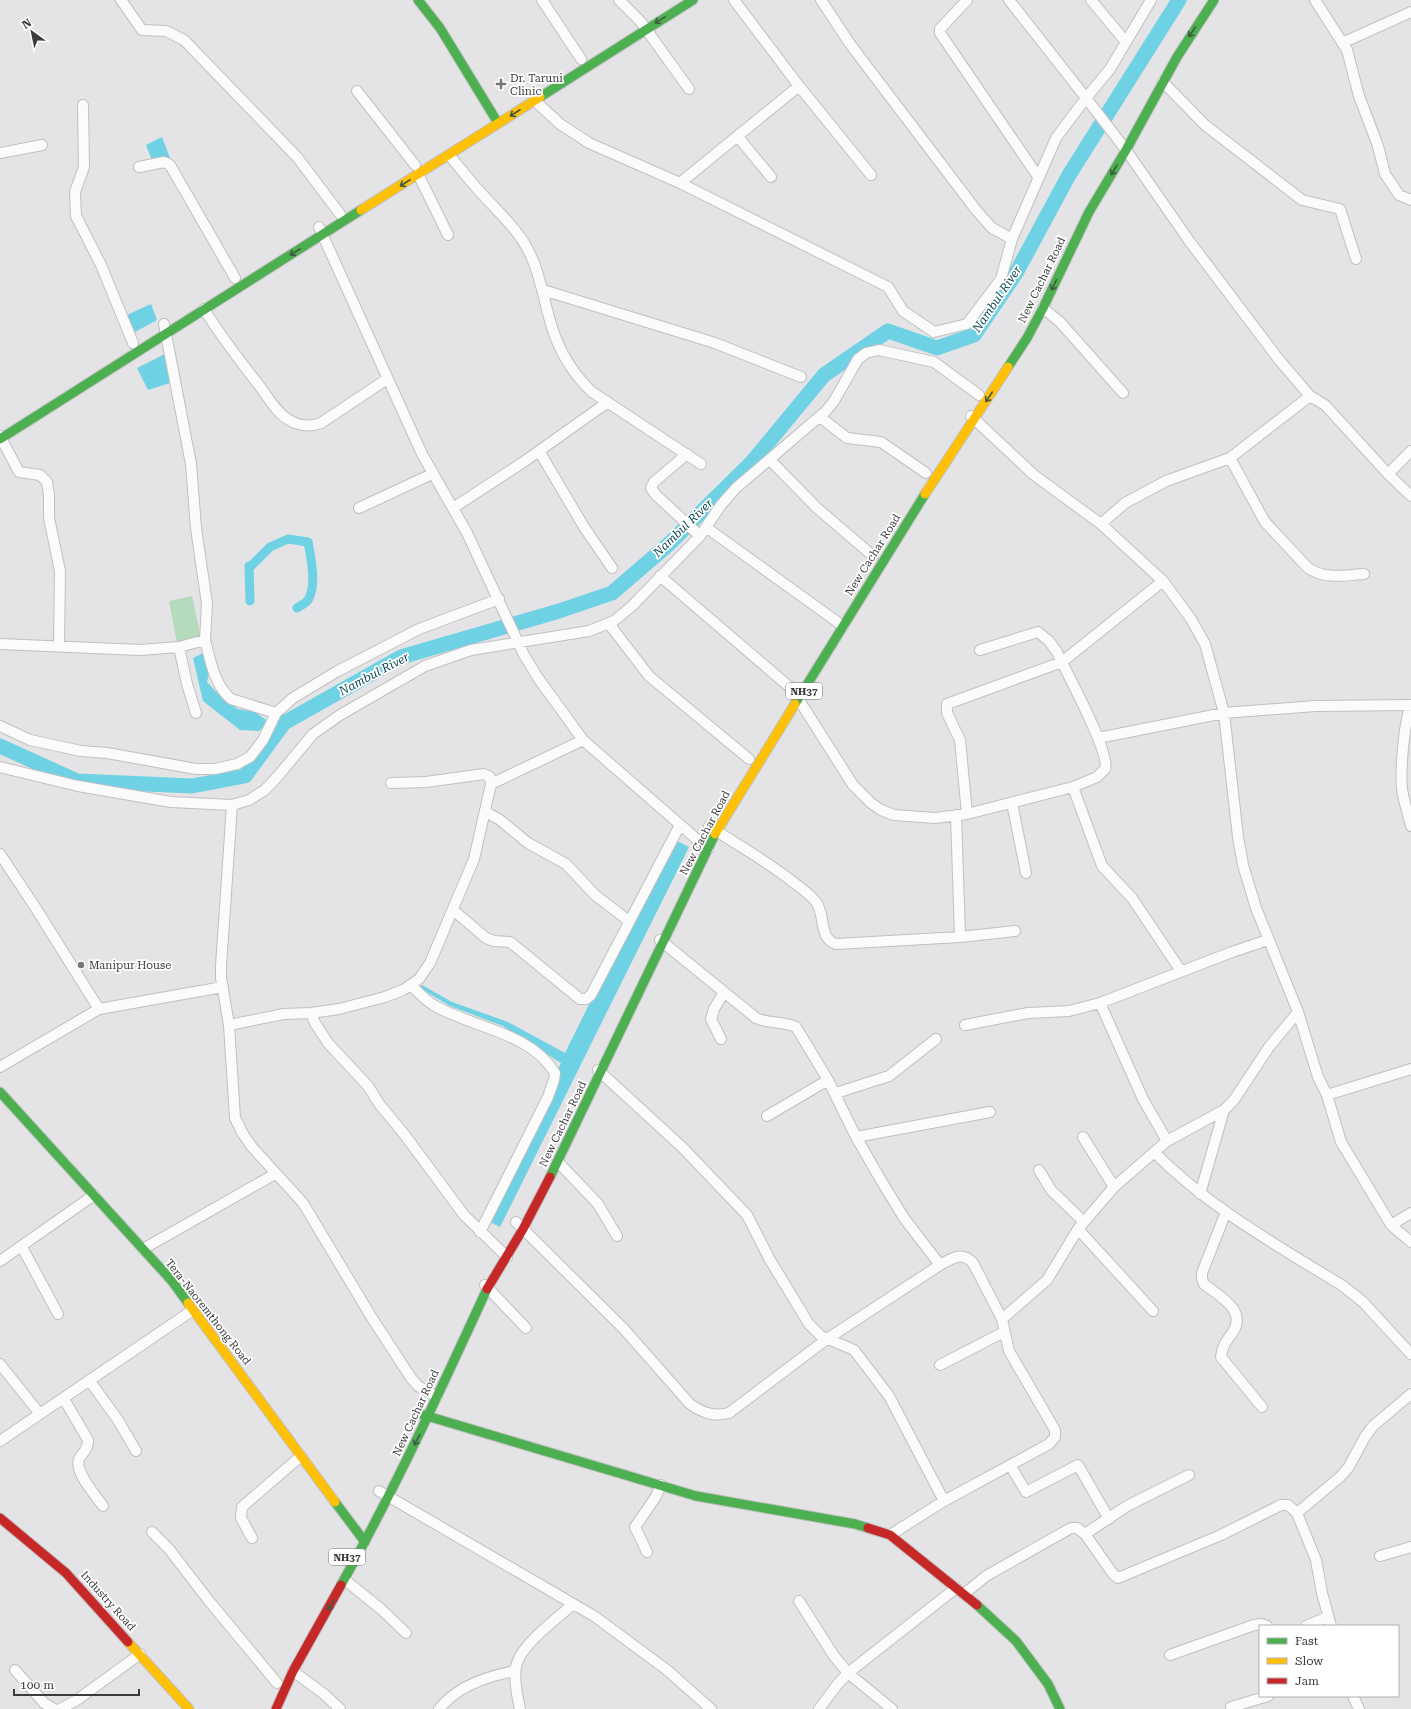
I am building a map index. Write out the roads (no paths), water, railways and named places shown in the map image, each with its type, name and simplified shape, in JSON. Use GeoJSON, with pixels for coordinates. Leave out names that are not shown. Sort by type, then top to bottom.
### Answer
{"type":"FeatureCollection","features":[{"type":"Feature","properties":{"kind":"main road"},"geometry":{"type":"LineString","coordinates":[[418,0],[440,28],[498,123]]}},
{"type":"Feature","properties":{"kind":"main road"},"geometry":{"type":"LineString","coordinates":[[0,435],[229,282],[321,231],[340,214],[416,170],[449,155],[534,100],[678,0]]}},
{"type":"Feature","properties":{"kind":"main road"},"geometry":{"type":"LineString","coordinates":[[614,38],[644,25],[693,0]]}},
{"type":"Feature","properties":{"kind":"main road","name":"New Cachar Road"},"geometry":{"type":"LineString","coordinates":[[519,1226],[598,1070],[713,829],[799,700],[836,622],[894,543],[971,417],[1019,352],[1043,308],[1122,145],[1172,50],[1203,0]]}},
{"type":"Feature","properties":{"kind":"main road","name":"New Cachar Road"},"geometry":{"type":"LineString","coordinates":[[947,443],[971,417],[979,395],[1023,328],[1081,209],[1162,82],[1190,35],[1214,0]]}},
{"type":"Feature","properties":{"kind":"main road"},"geometry":{"type":"LineString","coordinates":[[166,324],[204,309],[416,170],[426,157]]}},
{"type":"Feature","properties":{"kind":"main road"},"geometry":{"type":"LineString","coordinates":[[0,435],[66,386]]}},
{"type":"Feature","properties":{"kind":"main road"},"geometry":{"type":"LineString","coordinates":[[885,538],[894,543]]}},
{"type":"Feature","properties":{"kind":"main road","name":"New Cachar Road"},"geometry":{"type":"LineString","coordinates":[[713,829],[717,812]]}},
{"type":"Feature","properties":{"kind":"main road","name":"New Cachar Road"},"geometry":{"type":"LineString","coordinates":[[428,1416],[416,1417],[432,1391],[484,1284],[558,1162],[598,1070]]}},
{"type":"Feature","properties":{"kind":"main road","name":"Tera-Naoremthong Road"},"geometry":{"type":"LineString","coordinates":[[0,1092],[172,1281],[366,1542]]}},
{"type":"Feature","properties":{"kind":"main road","name":"New Cachar Road"},"geometry":{"type":"LineString","coordinates":[[471,1301],[484,1284]]}},
{"type":"Feature","properties":{"kind":"main road","name":"New Cachar Road"},"geometry":{"type":"LineString","coordinates":[[276,1709],[293,1671],[366,1542],[382,1492],[428,1416],[432,1391]]}},
{"type":"Feature","properties":{"kind":"main road"},"geometry":{"type":"LineString","coordinates":[[428,1416],[696,1496],[855,1524],[890,1535],[960,1591],[1016,1641],[1048,1684],[1060,1709]]}},
{"type":"Feature","properties":{"kind":"main road","name":"Industry Road"},"geometry":{"type":"LineString","coordinates":[[0,1518],[66,1572],[173,1693],[189,1709]]}},
{"type":"Feature","properties":{"kind":"main road","name":"NH37"},"geometry":{"type":"LineString","coordinates":[[302,1635],[366,1519]]}},
{"type":"Feature","properties":{"kind":"main road"},"geometry":{"type":"LineString","coordinates":[[276,1686],[288,1659]]}},
{"type":"Feature","properties":{"kind":"street"},"geometry":{"type":"LineString","coordinates":[[121,0],[142,30],[170,32],[189,44],[292,152],[340,214]]}},
{"type":"Feature","properties":{"kind":"street"},"geometry":{"type":"LineString","coordinates":[[542,0],[581,59]]}},
{"type":"Feature","properties":{"kind":"street"},"geometry":{"type":"LineString","coordinates":[[619,0],[644,25],[689,89]]}},
{"type":"Feature","properties":{"kind":"street"},"geometry":{"type":"LineString","coordinates":[[734,0],[799,86],[871,175]]}},
{"type":"Feature","properties":{"kind":"street"},"geometry":{"type":"LineString","coordinates":[[821,0],[850,44],[976,210],[992,228],[1012,239]]}},
{"type":"Feature","properties":{"kind":"street"},"geometry":{"type":"LineString","coordinates":[[967,0],[940,29],[940,33],[1039,178]]}},
{"type":"Feature","properties":{"kind":"street"},"geometry":{"type":"LineString","coordinates":[[1009,0],[1122,145],[1190,242],[1280,361],[1310,396],[1325,405],[1388,474],[1411,496]]}},
{"type":"Feature","properties":{"kind":"street"},"geometry":{"type":"LineString","coordinates":[[1091,0],[1126,42]]}},
{"type":"Feature","properties":{"kind":"street"},"geometry":{"type":"LineString","coordinates":[[534,100],[560,124],[577,136],[660,176],[680,183],[888,287],[904,311],[934,332],[967,324],[1001,279],[1012,239],[1056,138],[1110,69],[1151,0]]}},
{"type":"Feature","properties":{"kind":"street"},"geometry":{"type":"LineString","coordinates":[[1315,0],[1346,50],[1359,96],[1378,146],[1385,174],[1399,195],[1411,200]]}},
{"type":"Feature","properties":{"kind":"street"},"geometry":{"type":"LineString","coordinates":[[1342,43],[1411,12]]}},
{"type":"Feature","properties":{"kind":"street"},"geometry":{"type":"LineString","coordinates":[[1162,82],[1205,125],[1302,200],[1340,209],[1356,259]]}},
{"type":"Feature","properties":{"kind":"street"},"geometry":{"type":"LineString","coordinates":[[680,183],[799,86]]}},
{"type":"Feature","properties":{"kind":"street"},"geometry":{"type":"LineString","coordinates":[[357,91],[416,170],[448,235]]}},
{"type":"Feature","properties":{"kind":"street"},"geometry":{"type":"LineString","coordinates":[[83,105],[84,167],[75,192],[76,216],[101,265],[133,343]]}},
{"type":"Feature","properties":{"kind":"street"},"geometry":{"type":"LineString","coordinates":[[738,137],[771,177]]}},
{"type":"Feature","properties":{"kind":"street"},"geometry":{"type":"LineString","coordinates":[[0,153],[42,145]]}},
{"type":"Feature","properties":{"kind":"street"},"geometry":{"type":"LineString","coordinates":[[449,155],[519,235],[532,256],[543,290],[549,317],[559,346],[583,383],[592,392],[701,464]]}},
{"type":"Feature","properties":{"kind":"street"},"geometry":{"type":"LineString","coordinates":[[139,167],[164,162],[170,165],[229,282]]}},
{"type":"Feature","properties":{"kind":"street"},"geometry":{"type":"LineString","coordinates":[[321,231],[387,379],[432,474],[467,533],[516,637],[538,678],[583,740],[705,846]]}},
{"type":"Feature","properties":{"kind":"street"},"geometry":{"type":"LineString","coordinates":[[543,290],[715,343],[801,377]]}},
{"type":"Feature","properties":{"kind":"street"},"geometry":{"type":"LineString","coordinates":[[1043,308],[1060,322],[1123,393]]}},
{"type":"Feature","properties":{"kind":"street"},"geometry":{"type":"LineString","coordinates":[[204,309],[224,341],[274,406],[287,420],[294,423],[313,426],[321,423],[387,379]]}},
{"type":"Feature","properties":{"kind":"street"},"geometry":{"type":"LineString","coordinates":[[166,324],[191,464],[196,528],[207,604],[205,640],[212,667],[226,695],[230,699],[276,713]]}},
{"type":"Feature","properties":{"kind":"street"},"geometry":{"type":"LineString","coordinates":[[0,767],[78,786],[171,802],[232,805],[249,800],[265,790],[313,734],[340,715],[425,666],[444,658],[516,637],[589,631],[609,624],[632,606],[698,534],[707,528],[721,505],[736,488],[820,417],[834,401],[858,359],[866,353],[879,350],[934,362],[979,395]]}},
{"type":"Feature","properties":{"kind":"street"},"geometry":{"type":"LineString","coordinates":[[1101,524],[1125,503],[1166,481],[1230,458],[1310,396]]}},
{"type":"Feature","properties":{"kind":"street"},"geometry":{"type":"LineString","coordinates":[[453,508],[539,451],[608,402]]}},
{"type":"Feature","properties":{"kind":"street"},"geometry":{"type":"LineString","coordinates":[[820,417],[847,438],[881,442],[926,473]]}},
{"type":"Feature","properties":{"kind":"street"},"geometry":{"type":"LineString","coordinates":[[971,417],[1034,475],[1101,524],[1163,581],[1191,619],[1205,644],[1224,713],[1238,837],[1248,879],[1268,940],[1298,1012],[1314,1066],[1327,1095],[1341,1142],[1391,1225],[1411,1242]]}},
{"type":"Feature","properties":{"kind":"street"},"geometry":{"type":"LineString","coordinates":[[0,435],[19,472],[40,475],[47,482],[49,495],[49,518],[60,571],[59,645]]}},
{"type":"Feature","properties":{"kind":"street"},"geometry":{"type":"LineString","coordinates":[[539,451],[584,527],[612,568]]}},
{"type":"Feature","properties":{"kind":"street"},"geometry":{"type":"LineString","coordinates":[[1388,474],[1411,451]]}},
{"type":"Feature","properties":{"kind":"street"},"geometry":{"type":"LineString","coordinates":[[687,454],[654,482],[652,488],[656,495],[698,534]]}},
{"type":"Feature","properties":{"kind":"street"},"geometry":{"type":"LineString","coordinates":[[1230,458],[1265,522],[1308,568],[1316,574],[1327,577],[1364,574]]}},
{"type":"Feature","properties":{"kind":"street"},"geometry":{"type":"LineString","coordinates":[[770,460],[817,508],[873,556]]}},
{"type":"Feature","properties":{"kind":"street"},"geometry":{"type":"LineString","coordinates":[[359,508],[432,474]]}},
{"type":"Feature","properties":{"kind":"street"},"geometry":{"type":"LineString","coordinates":[[707,528],[836,622]]}},
{"type":"Feature","properties":{"kind":"street"},"geometry":{"type":"LineString","coordinates":[[660,576],[792,689],[853,785],[871,803],[894,815],[935,818],[967,814],[1073,787],[1096,776],[1105,769],[1106,760],[1098,738],[1053,646],[1038,632],[980,650]]}},
{"type":"Feature","properties":{"kind":"street"},"geometry":{"type":"LineString","coordinates":[[967,814],[960,740],[947,713],[946,704],[1062,662],[1163,581]]}},
{"type":"Feature","properties":{"kind":"street"},"geometry":{"type":"LineString","coordinates":[[0,726],[30,740],[81,751],[107,753],[196,769],[215,769],[237,764],[250,758],[263,740],[276,713],[293,698],[336,672],[419,629],[499,599]]}},
{"type":"Feature","properties":{"kind":"street"},"geometry":{"type":"LineString","coordinates":[[609,624],[649,676],[749,760]]}},
{"type":"Feature","properties":{"kind":"street"},"geometry":{"type":"LineString","coordinates":[[0,644],[59,645],[81,648],[140,650],[179,646],[205,640]]}},
{"type":"Feature","properties":{"kind":"street"},"geometry":{"type":"LineString","coordinates":[[179,646],[187,684],[196,713]]}},
{"type":"Feature","properties":{"kind":"street"},"geometry":{"type":"LineString","coordinates":[[1098,738],[1224,713],[1316,706],[1411,705],[1408,715],[1402,776],[1404,800],[1411,826]]}},
{"type":"Feature","properties":{"kind":"street"},"geometry":{"type":"LineString","coordinates":[[491,784],[583,740]]}},
{"type":"Feature","properties":{"kind":"street"},"geometry":{"type":"LineString","coordinates":[[229,1025],[284,1014],[311,1013],[339,1009],[385,997],[412,985],[426,970],[474,860],[486,812],[491,784],[490,777],[484,774],[426,782],[391,783]]}},
{"type":"Feature","properties":{"kind":"street"},"geometry":{"type":"LineString","coordinates":[[1073,787],[1102,866],[1132,898],[1181,971]]}},
{"type":"Feature","properties":{"kind":"street"},"geometry":{"type":"LineString","coordinates":[[1012,803],[1026,873]]}},
{"type":"Feature","properties":{"kind":"street"},"geometry":{"type":"LineString","coordinates":[[232,805],[221,966],[222,987],[229,1025],[235,1118],[242,1134],[275,1174],[303,1202],[402,1366],[414,1382],[432,1391]]}},
{"type":"Feature","properties":{"kind":"street"},"geometry":{"type":"LineString","coordinates":[[486,812],[500,820],[534,847],[566,864],[595,895],[629,921]]}},
{"type":"Feature","properties":{"kind":"street"},"geometry":{"type":"LineString","coordinates":[[956,815],[960,937]]}},
{"type":"Feature","properties":{"kind":"street"},"geometry":{"type":"LineString","coordinates":[[453,910],[486,938],[494,941],[510,942],[554,979],[583,1000],[591,995],[680,824]]}},
{"type":"Feature","properties":{"kind":"street"},"geometry":{"type":"LineString","coordinates":[[713,829],[771,864],[811,897],[819,906],[825,934],[832,942],[836,944],[960,937],[1015,931]]}},
{"type":"Feature","properties":{"kind":"street"},"geometry":{"type":"LineString","coordinates":[[0,854],[36,906],[99,1009]]}},
{"type":"Feature","properties":{"kind":"street"},"geometry":{"type":"LineString","coordinates":[[660,940],[756,1018],[771,1023],[790,1024],[796,1027],[836,1093],[856,1137],[904,1218],[940,1265]]}},
{"type":"Feature","properties":{"kind":"street"},"geometry":{"type":"LineString","coordinates":[[965,1025],[1028,1013],[1069,1011],[1100,1003],[1181,971],[1268,940]]}},
{"type":"Feature","properties":{"kind":"street"},"geometry":{"type":"LineString","coordinates":[[412,985],[436,1007],[522,1043],[538,1054],[555,1073],[548,1097],[480,1232]]}},
{"type":"Feature","properties":{"kind":"street"},"geometry":{"type":"LineString","coordinates":[[0,1067],[99,1009],[222,987]]}},
{"type":"Feature","properties":{"kind":"street"},"geometry":{"type":"LineString","coordinates":[[721,1038],[711,1019],[714,1009],[724,992]]}},
{"type":"Feature","properties":{"kind":"street"},"geometry":{"type":"LineString","coordinates":[[1100,1003],[1143,1098],[1167,1141]]}},
{"type":"Feature","properties":{"kind":"street"},"geometry":{"type":"LineString","coordinates":[[1002,1319],[1047,1280],[1080,1225],[1114,1187],[1167,1141],[1224,1110],[1234,1100],[1269,1047],[1298,1012]]}},
{"type":"Feature","properties":{"kind":"street"},"geometry":{"type":"LineString","coordinates":[[311,1013],[315,1023],[328,1043],[368,1086],[380,1105],[413,1145],[453,1201],[480,1232],[503,1253]]}},
{"type":"Feature","properties":{"kind":"street"},"geometry":{"type":"LineString","coordinates":[[836,1093],[889,1076],[936,1039]]}},
{"type":"Feature","properties":{"kind":"street"},"geometry":{"type":"LineString","coordinates":[[1327,1095],[1411,1069]]}},
{"type":"Feature","properties":{"kind":"street"},"geometry":{"type":"LineString","coordinates":[[598,1070],[683,1148],[747,1215],[770,1260],[809,1324],[827,1339],[854,1350],[889,1396],[944,1501]]}},
{"type":"Feature","properties":{"kind":"street"},"geometry":{"type":"LineString","coordinates":[[767,1116],[828,1080]]}},
{"type":"Feature","properties":{"kind":"street"},"geometry":{"type":"LineString","coordinates":[[1200,1194],[1224,1110]]}},
{"type":"Feature","properties":{"kind":"street"},"geometry":{"type":"LineString","coordinates":[[856,1137],[990,1112]]}},
{"type":"Feature","properties":{"kind":"street"},"geometry":{"type":"LineString","coordinates":[[1083,1137],[1114,1187]]}},
{"type":"Feature","properties":{"kind":"street"},"geometry":{"type":"LineString","coordinates":[[1154,1152],[1175,1174],[1200,1194],[1343,1286],[1363,1302],[1411,1354]]}},
{"type":"Feature","properties":{"kind":"street"},"geometry":{"type":"LineString","coordinates":[[558,1162],[598,1204],[617,1236]]}},
{"type":"Feature","properties":{"kind":"street"},"geometry":{"type":"LineString","coordinates":[[1039,1170],[1051,1190],[1153,1311]]}},
{"type":"Feature","properties":{"kind":"street"},"geometry":{"type":"LineString","coordinates":[[143,1249],[275,1174]]}},
{"type":"Feature","properties":{"kind":"street"},"geometry":{"type":"LineString","coordinates":[[0,1261],[94,1195]]}},
{"type":"Feature","properties":{"kind":"street"},"geometry":{"type":"LineString","coordinates":[[1226,1212],[1202,1272],[1202,1279],[1204,1284],[1234,1308],[1238,1319],[1237,1326],[1222,1348],[1221,1357],[1262,1407]]}},
{"type":"Feature","properties":{"kind":"street"},"geometry":{"type":"LineString","coordinates":[[1391,1225],[1411,1213]]}},
{"type":"Feature","properties":{"kind":"street"},"geometry":{"type":"LineString","coordinates":[[519,1226],[623,1328],[690,1404],[704,1413],[719,1416],[729,1413],[827,1339],[940,1265],[961,1256],[971,1260],[1002,1319],[1009,1351],[1055,1430],[1055,1437],[1049,1444],[944,1501],[890,1535]]}},
{"type":"Feature","properties":{"kind":"street"},"geometry":{"type":"LineString","coordinates":[[22,1247],[58,1314]]}},
{"type":"Feature","properties":{"kind":"street"},"geometry":{"type":"LineString","coordinates":[[484,1284],[526,1328]]}},
{"type":"Feature","properties":{"kind":"street"},"geometry":{"type":"LineString","coordinates":[[0,1441],[194,1310]]}},
{"type":"Feature","properties":{"kind":"street"},"geometry":{"type":"LineString","coordinates":[[940,1365],[1004,1332]]}},
{"type":"Feature","properties":{"kind":"street"},"geometry":{"type":"LineString","coordinates":[[0,1364],[40,1414]]}},
{"type":"Feature","properties":{"kind":"street"},"geometry":{"type":"LineString","coordinates":[[89,1380],[118,1420],[136,1451]]}},
{"type":"Feature","properties":{"kind":"street"},"geometry":{"type":"LineString","coordinates":[[1297,1513],[1340,1477],[1353,1460],[1365,1437],[1373,1426],[1411,1394]]}},
{"type":"Feature","properties":{"kind":"street"},"geometry":{"type":"LineString","coordinates":[[64,1399],[88,1440],[87,1447],[79,1459],[79,1470],[103,1506]]}},
{"type":"Feature","properties":{"kind":"street"},"geometry":{"type":"LineString","coordinates":[[252,1538],[241,1518],[242,1507],[301,1456]]}},
{"type":"Feature","properties":{"kind":"street"},"geometry":{"type":"LineString","coordinates":[[1010,1465],[1026,1492],[1078,1465],[1109,1519]]}},
{"type":"Feature","properties":{"kind":"street"},"geometry":{"type":"LineString","coordinates":[[1085,1534],[1127,1506],[1189,1475]]}},
{"type":"Feature","properties":{"kind":"street"},"geometry":{"type":"LineString","coordinates":[[647,1552],[635,1527],[655,1498],[661,1485]]}},
{"type":"Feature","properties":{"kind":"street"},"geometry":{"type":"LineString","coordinates":[[382,1492],[594,1616],[667,1670],[711,1709]]}},
{"type":"Feature","properties":{"kind":"street"},"geometry":{"type":"LineString","coordinates":[[818,1709],[848,1674],[960,1591],[1065,1531],[1077,1528],[1085,1534],[1113,1574],[1118,1578],[1221,1535],[1281,1506],[1288,1505],[1297,1513],[1316,1560],[1329,1622],[1312,1625]]}},
{"type":"Feature","properties":{"kind":"street"},"geometry":{"type":"LineString","coordinates":[[152,1532],[169,1549],[276,1686]]}},
{"type":"Feature","properties":{"kind":"street"},"geometry":{"type":"LineString","coordinates":[[1380,1556],[1411,1547]]}},
{"type":"Feature","properties":{"kind":"street"},"geometry":{"type":"LineString","coordinates":[[345,1580],[381,1609],[406,1633]]}},
{"type":"Feature","properties":{"kind":"street"},"geometry":{"type":"LineString","coordinates":[[799,1601],[834,1656],[848,1674],[892,1709]]}},
{"type":"Feature","properties":{"kind":"street"},"geometry":{"type":"LineString","coordinates":[[520,1709],[515,1671],[520,1657],[528,1645],[573,1604]]}},
{"type":"Feature","properties":{"kind":"street"},"geometry":{"type":"LineString","coordinates":[[1170,1655],[1254,1626],[1261,1624],[1264,1625]]}},
{"type":"Feature","properties":{"kind":"street"},"geometry":{"type":"LineString","coordinates":[[60,1709],[77,1700],[140,1654]]}},
{"type":"Feature","properties":{"kind":"street"},"geometry":{"type":"LineString","coordinates":[[15,1670],[44,1703],[54,1709]]}},
{"type":"Feature","properties":{"kind":"street"},"geometry":{"type":"LineString","coordinates":[[293,1671],[324,1694],[340,1709]]}},
{"type":"Feature","properties":{"kind":"street"},"geometry":{"type":"LineString","coordinates":[[439,1709],[462,1690],[500,1674],[515,1671]]}},
{"type":"Feature","properties":{"kind":"street"},"geometry":{"type":"LineString","coordinates":[[1232,1707],[1265,1697]]}},
{"type":"Feature","properties":{"kind":"street"},"geometry":{"type":"LineString","coordinates":[[1353,1697],[1359,1709]]}},
{"type":"Feature","properties":{"kind":"water"},"geometry":{"type":"Polygon","coordinates":[[[162,137],[170,158],[153,163],[146,145],[162,137]]]}},
{"type":"Feature","properties":{"kind":"water"},"geometry":{"type":"Polygon","coordinates":[[[151,304],[157,320],[135,332],[127,315],[151,304]]]}},
{"type":"Feature","properties":{"kind":"water"},"geometry":{"type":"Polygon","coordinates":[[[167,353],[176,381],[148,390],[137,368],[167,353]]]}},
{"type":"Feature","properties":{"kind":"water"},"geometry":{"type":"Polygon","coordinates":[[[205,652],[210,668],[207,682],[222,698],[238,709],[255,712],[269,722],[259,731],[240,730],[203,701],[193,658],[205,652]]]}},
{"type":"Feature","properties":{"kind":"water"},"geometry":{"type":"Polygon","coordinates":[[[675,840],[689,847],[500,1227],[488,1221],[561,1063],[503,1026],[450,1006],[420,988],[422,985],[452,1002],[508,1022],[565,1053],[630,922],[675,840]]]}},
{"type":"Feature","properties":{"kind":"waterway","name":"Nambul River"},"geometry":{"type":"LineString","coordinates":[[0,746],[77,781],[192,786],[245,776],[284,723],[401,657],[559,611],[612,593],[670,543],[752,462],[824,375],[888,331],[937,348],[974,335],[1016,273],[1069,175],[1179,0]]}},
{"type":"Feature","properties":{"kind":"waterway"},"geometry":{"type":"LineString","coordinates":[[250,601],[249,566],[252,565],[270,547],[288,539],[308,542],[312,564],[313,580],[311,594],[308,600],[297,608]]}},
{"type":"Feature","properties":{"kind":"place","name":"Dr. Taruni Clinic"},"geometry":{"type":"Point","coordinates":[501,84]}},
{"type":"Feature","properties":{"kind":"place","name":"Manipur House"},"geometry":{"type":"Point","coordinates":[81,965]}}]}
